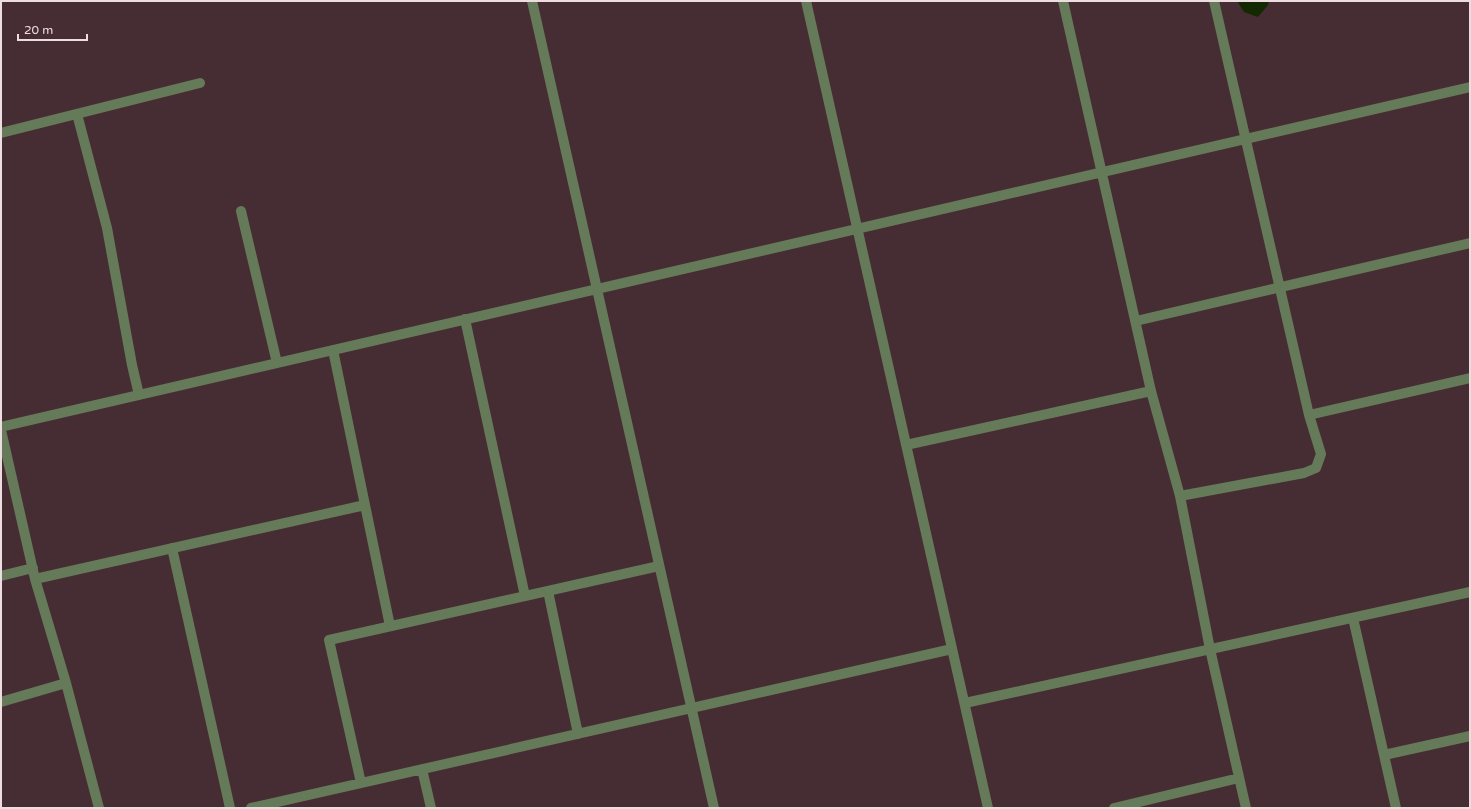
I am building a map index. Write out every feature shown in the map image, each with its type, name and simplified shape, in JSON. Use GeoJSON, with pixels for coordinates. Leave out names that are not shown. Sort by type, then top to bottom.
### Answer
{"type":"FeatureCollection","features":[{"type":"Feature","properties":{"kind":"street"},"geometry":{"type":"LineString","coordinates":[[532,1],[714,808]]}},
{"type":"Feature","properties":{"kind":"street"},"geometry":{"type":"LineString","coordinates":[[806,1],[988,808]]}},
{"type":"Feature","properties":{"kind":"street"},"geometry":{"type":"LineString","coordinates":[[1063,1],[1151,391],[1180,496],[1210,649],[1246,808]]}},
{"type":"Feature","properties":{"kind":"street"},"geometry":{"type":"LineString","coordinates":[[1180,496],[1304,473],[1316,468],[1321,454],[1309,415],[1214,1]]}},
{"type":"Feature","properties":{"kind":"street"},"geometry":{"type":"LineString","coordinates":[[1,133],[200,83]]}},
{"type":"Feature","properties":{"kind":"street"},"geometry":{"type":"LineString","coordinates":[[99,808],[66,683],[33,568],[1,428],[140,394],[1470,87]]}},
{"type":"Feature","properties":{"kind":"street"},"geometry":{"type":"LineString","coordinates":[[77,114],[106,228],[132,365],[140,394]]}},
{"type":"Feature","properties":{"kind":"street"},"geometry":{"type":"LineString","coordinates":[[241,211],[277,363]]}},
{"type":"Feature","properties":{"kind":"street"},"geometry":{"type":"LineString","coordinates":[[1136,321],[1470,243]]}},
{"type":"Feature","properties":{"kind":"street"},"geometry":{"type":"LineString","coordinates":[[465,319],[525,596]]}},
{"type":"Feature","properties":{"kind":"street"},"geometry":{"type":"LineString","coordinates":[[333,350],[390,626]]}},
{"type":"Feature","properties":{"kind":"street"},"geometry":{"type":"LineString","coordinates":[[1309,415],[1470,378]]}},
{"type":"Feature","properties":{"kind":"street"},"geometry":{"type":"LineString","coordinates":[[906,445],[1151,391]]}},
{"type":"Feature","properties":{"kind":"street"},"geometry":{"type":"LineString","coordinates":[[36,579],[365,505]]}},
{"type":"Feature","properties":{"kind":"street"},"geometry":{"type":"LineString","coordinates":[[172,548],[230,808]]}},
{"type":"Feature","properties":{"kind":"street"},"geometry":{"type":"LineString","coordinates":[[362,783],[329,640],[659,566]]}},
{"type":"Feature","properties":{"kind":"street"},"geometry":{"type":"LineString","coordinates":[[1,576],[33,568]]}},
{"type":"Feature","properties":{"kind":"street"},"geometry":{"type":"LineString","coordinates":[[548,591],[578,734]]}},
{"type":"Feature","properties":{"kind":"street"},"geometry":{"type":"LineString","coordinates":[[965,703],[1470,592]]}},
{"type":"Feature","properties":{"kind":"street"},"geometry":{"type":"LineString","coordinates":[[1353,618],[1396,808]]}},
{"type":"Feature","properties":{"kind":"street"},"geometry":{"type":"LineString","coordinates":[[251,808],[280,805],[422,769],[952,649]]}},
{"type":"Feature","properties":{"kind":"street"},"geometry":{"type":"LineString","coordinates":[[1,702],[66,683]]}},
{"type":"Feature","properties":{"kind":"street"},"geometry":{"type":"LineString","coordinates":[[1384,755],[1470,736]]}},
{"type":"Feature","properties":{"kind":"street"},"geometry":{"type":"LineString","coordinates":[[422,769],[431,808]]}},
{"type":"Feature","properties":{"kind":"street"},"geometry":{"type":"LineString","coordinates":[[1114,808],[1239,778]]}},
{"type":"Feature","properties":{"kind":"shaded area"},"geometry":{"type":"Polygon","coordinates":[[[1237,1],[1269,1],[1268,5],[1258,17],[1244,12],[1237,1]]]}}]}
